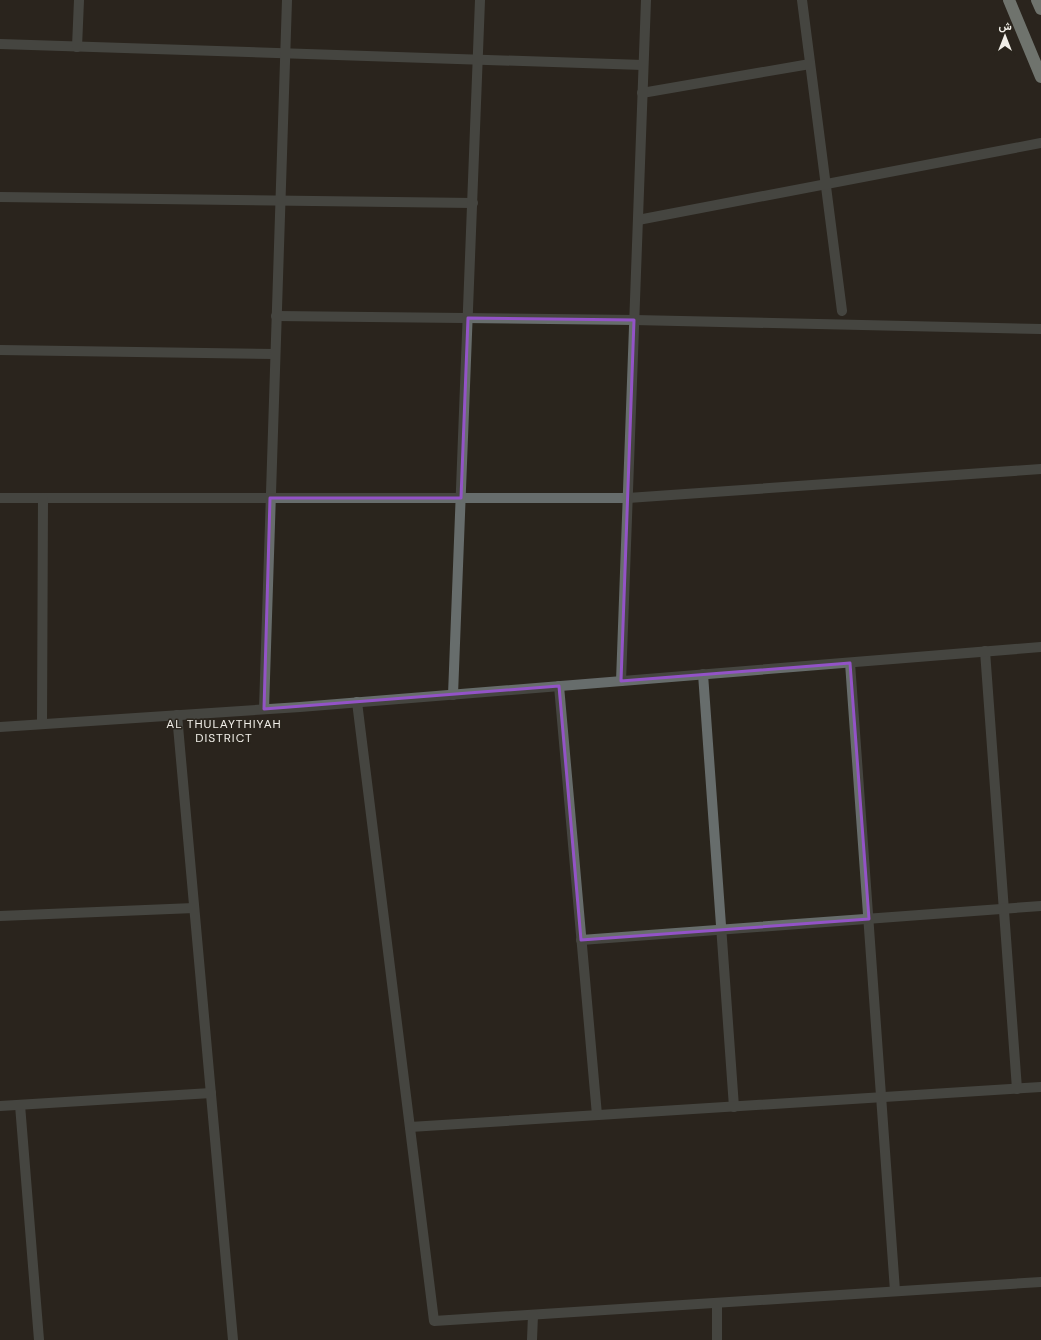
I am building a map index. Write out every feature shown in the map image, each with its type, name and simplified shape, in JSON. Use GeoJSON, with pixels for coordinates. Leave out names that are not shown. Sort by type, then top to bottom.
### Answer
{"type":"FeatureCollection","features":[{"type":"Feature","properties":{"kind":"highway"},"geometry":{"type":"LineString","coordinates":[[1009,0],[1041,77]]}},
{"type":"Feature","properties":{"kind":"highway"},"geometry":{"type":"LineString","coordinates":[[1037,0],[1041,9]]}},
{"type":"Feature","properties":{"kind":"street"},"geometry":{"type":"LineString","coordinates":[[77,47],[79,0]]}},
{"type":"Feature","properties":{"kind":"street"},"geometry":{"type":"LineString","coordinates":[[264,709],[287,0]]}},
{"type":"Feature","properties":{"kind":"street"},"geometry":{"type":"LineString","coordinates":[[453,694],[480,0]]}},
{"type":"Feature","properties":{"kind":"street"},"geometry":{"type":"LineString","coordinates":[[621,681],[646,0]]}},
{"type":"Feature","properties":{"kind":"street"},"geometry":{"type":"LineString","coordinates":[[802,0],[842,311]]}},
{"type":"Feature","properties":{"kind":"street"},"geometry":{"type":"LineString","coordinates":[[0,44],[643,65]]}},
{"type":"Feature","properties":{"kind":"street"},"geometry":{"type":"LineString","coordinates":[[642,93],[810,64]]}},
{"type":"Feature","properties":{"kind":"street"},"geometry":{"type":"LineString","coordinates":[[638,220],[1041,143]]}},
{"type":"Feature","properties":{"kind":"street"},"geometry":{"type":"LineString","coordinates":[[0,197],[473,203]]}},
{"type":"Feature","properties":{"kind":"street"},"geometry":{"type":"LineString","coordinates":[[276,316],[634,320],[1041,329]]}},
{"type":"Feature","properties":{"kind":"street"},"geometry":{"type":"LineString","coordinates":[[0,350],[275,354]]}},
{"type":"Feature","properties":{"kind":"street"},"geometry":{"type":"LineString","coordinates":[[0,498],[628,498],[1041,469]]}},
{"type":"Feature","properties":{"kind":"street"},"geometry":{"type":"LineString","coordinates":[[42,724],[43,498]]}},
{"type":"Feature","properties":{"kind":"street"},"geometry":{"type":"LineString","coordinates":[[0,727],[357,702],[1041,647]]}},
{"type":"Feature","properties":{"kind":"street"},"geometry":{"type":"LineString","coordinates":[[985,652],[1017,1089]]}},
{"type":"Feature","properties":{"kind":"street"},"geometry":{"type":"LineString","coordinates":[[850,663],[895,1291]]}},
{"type":"Feature","properties":{"kind":"street"},"geometry":{"type":"LineString","coordinates":[[703,674],[734,1107]]}},
{"type":"Feature","properties":{"kind":"street"},"geometry":{"type":"LineString","coordinates":[[558,686],[597,1115]]}},
{"type":"Feature","properties":{"kind":"street"},"geometry":{"type":"LineString","coordinates":[[357,702],[434,1321],[1041,1282]]}},
{"type":"Feature","properties":{"kind":"street"},"geometry":{"type":"LineString","coordinates":[[177,715],[233,1340]]}},
{"type":"Feature","properties":{"kind":"street"},"geometry":{"type":"LineString","coordinates":[[581,940],[1041,906]]}},
{"type":"Feature","properties":{"kind":"street"},"geometry":{"type":"LineString","coordinates":[[0,916],[194,908]]}},
{"type":"Feature","properties":{"kind":"street"},"geometry":{"type":"LineString","coordinates":[[410,1127],[1041,1087]]}},
{"type":"Feature","properties":{"kind":"street"},"geometry":{"type":"LineString","coordinates":[[0,1106],[211,1093]]}},
{"type":"Feature","properties":{"kind":"street"},"geometry":{"type":"LineString","coordinates":[[20,1105],[39,1340]]}},
{"type":"Feature","properties":{"kind":"street"},"geometry":{"type":"LineString","coordinates":[[717,1303],[717,1340]]}},
{"type":"Feature","properties":{"kind":"street"},"geometry":{"type":"LineString","coordinates":[[532,1340],[533,1315]]}},
{"type":"Feature","properties":{"kind":"highlighted area"},"geometry":{"type":"Polygon","coordinates":[[[468,318],[634,320],[621,681],[850,663],[869,919],[581,940],[559,686],[264,709],[270,498],[461,498],[468,318]]]}},
{"type":"Feature","properties":{"kind":"district","name":"AL THULAYTHIYAH DISTRICT"},"geometry":{"type":"Point","coordinates":[224,731]}}]}
